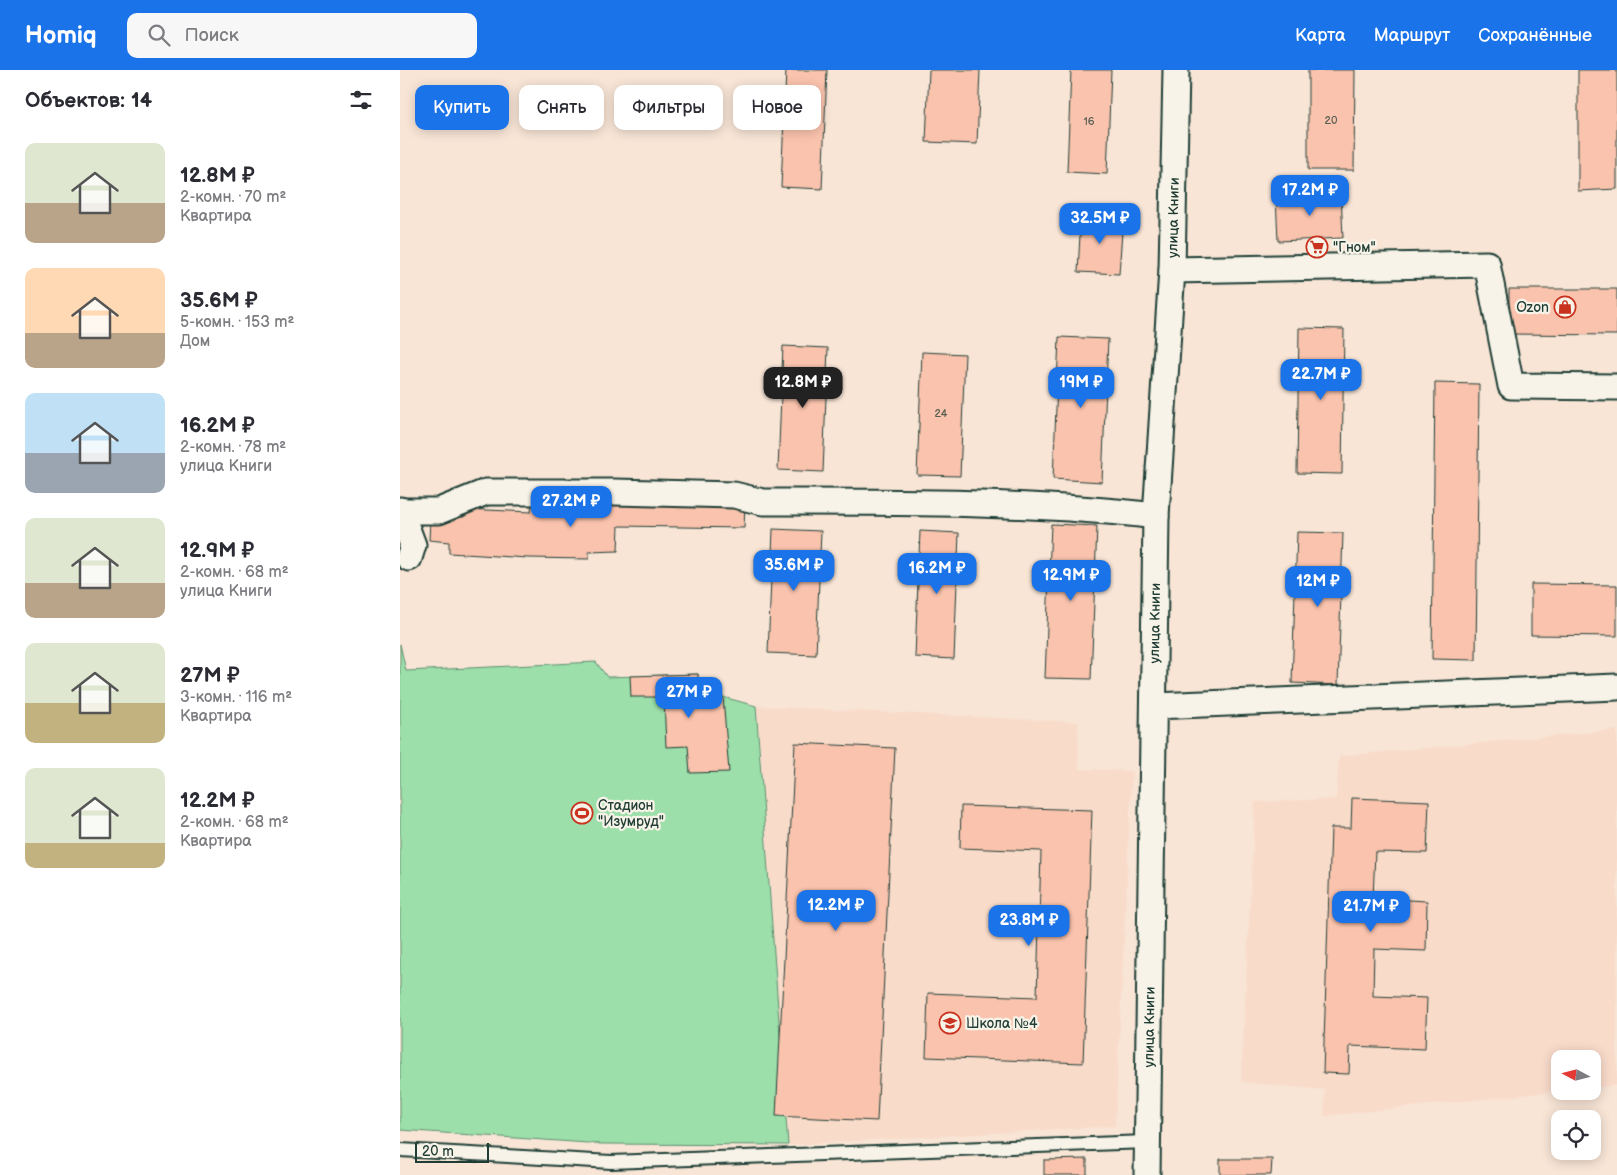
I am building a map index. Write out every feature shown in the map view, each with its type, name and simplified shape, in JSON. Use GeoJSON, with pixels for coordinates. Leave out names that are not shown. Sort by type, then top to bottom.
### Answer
{"type":"FeatureCollection","features":[{"type":"Feature","properties":{"kind":"street","name":"улица Книги"},"geometry":{"type":"LineString","coordinates":[[1147,1175],[1156,516],[1172,270],[1176,70]]}},
{"type":"Feature","properties":{"kind":"street"},"geometry":{"type":"LineString","coordinates":[[1172,270],[1488,264],[1511,386],[1617,387]]}},
{"type":"Feature","properties":{"kind":"street"},"geometry":{"type":"LineString","coordinates":[[409,558],[413,545],[400,510],[439,510],[486,492],[614,492],[734,495],[763,502],[997,504],[1094,509],[1156,516]]}},
{"type":"Feature","properties":{"kind":"street"},"geometry":{"type":"LineString","coordinates":[[1154,706],[1617,687]]}},
{"type":"Feature","properties":{"kind":"lane"},"geometry":{"type":"LineString","coordinates":[[400,1150],[611,1168],[1148,1142]]}},
{"type":"Feature","properties":{"kind":"shaded area","name":"Школа №4"},"geometry":{"type":"Polygon","coordinates":[[[756,706],[1078,722],[1079,769],[1132,771],[1115,1126],[788,1145],[756,706]]]}},
{"type":"Feature","properties":{"kind":"shaded area"},"geometry":{"type":"Polygon","coordinates":[[[1617,730],[1617,1085],[1601,1087],[1601,1050],[1551,1050],[1551,1092],[1324,1116],[1325,1090],[1241,1082],[1255,802],[1336,799],[1339,756],[1617,730]]]}},
{"type":"Feature","properties":{"kind":"green space","name":"Стадион \"Изумруд\""},"geometry":{"type":"Polygon","coordinates":[[[400,644],[406,671],[596,662],[607,677],[698,674],[698,698],[723,697],[756,706],[788,1145],[602,1144],[400,1130],[400,644]]]}},
{"type":"Feature","properties":{"kind":"building"},"geometry":{"type":"Polygon","coordinates":[[[786,70],[827,70],[822,189],[781,187],[783,130],[821,130],[821,85],[785,85],[786,70]]]}},
{"type":"Feature","properties":{"kind":"building"},"geometry":{"type":"Polygon","coordinates":[[[929,70],[980,70],[977,144],[926,142],[929,70]]]}},
{"type":"Feature","properties":{"kind":"building"},"geometry":{"type":"Polygon","coordinates":[[[1071,70],[1111,70],[1107,174],[1067,172],[1071,70]]]}},
{"type":"Feature","properties":{"kind":"building"},"geometry":{"type":"Polygon","coordinates":[[[1308,70],[1355,70],[1354,170],[1308,170],[1308,70]]]}},
{"type":"Feature","properties":{"kind":"building"},"geometry":{"type":"Polygon","coordinates":[[[1578,70],[1617,70],[1617,189],[1578,191],[1578,70]]]}},
{"type":"Feature","properties":{"kind":"building"},"geometry":{"type":"Polygon","coordinates":[[[1341,193],[1343,238],[1278,241],[1276,196],[1341,193]]]}},
{"type":"Feature","properties":{"kind":"building"},"geometry":{"type":"Polygon","coordinates":[[[1081,216],[1123,218],[1119,274],[1078,272],[1081,216]]]}},
{"type":"Feature","properties":{"kind":"building"},"geometry":{"type":"Polygon","coordinates":[[[1509,289],[1617,289],[1617,335],[1509,334],[1509,289]]]}},
{"type":"Feature","properties":{"kind":"building"},"geometry":{"type":"Polygon","coordinates":[[[1299,328],[1344,329],[1342,474],[1297,473],[1299,328]]]}},
{"type":"Feature","properties":{"kind":"building"},"geometry":{"type":"Polygon","coordinates":[[[1059,337],[1108,339],[1102,482],[1053,479],[1059,337]]]}},
{"type":"Feature","properties":{"kind":"building"},"geometry":{"type":"Polygon","coordinates":[[[783,346],[828,348],[823,472],[778,470],[783,346]]]}},
{"type":"Feature","properties":{"kind":"building"},"geometry":{"type":"Polygon","coordinates":[[[922,352],[965,354],[960,476],[917,475],[922,352]]]}},
{"type":"Feature","properties":{"kind":"building"},"geometry":{"type":"Polygon","coordinates":[[[1435,383],[1479,384],[1476,660],[1432,659],[1435,383]]]}},
{"type":"Feature","properties":{"kind":"building"},"geometry":{"type":"Polygon","coordinates":[[[532,504],[745,504],[744,528],[619,526],[618,551],[589,552],[589,559],[528,558],[449,553],[449,542],[429,540],[430,520],[450,521],[451,516],[464,517],[464,509],[531,512],[532,504]]]}},
{"type":"Feature","properties":{"kind":"building"},"geometry":{"type":"Polygon","coordinates":[[[1051,524],[1097,526],[1091,679],[1045,678],[1051,524]]]}},
{"type":"Feature","properties":{"kind":"building"},"geometry":{"type":"Polygon","coordinates":[[[773,529],[821,531],[816,655],[768,653],[773,529]]]}},
{"type":"Feature","properties":{"kind":"building"},"geometry":{"type":"Polygon","coordinates":[[[920,531],[959,533],[954,659],[915,657],[920,531]]]}},
{"type":"Feature","properties":{"kind":"building"},"geometry":{"type":"Polygon","coordinates":[[[1297,532],[1343,533],[1338,685],[1292,683],[1297,532]]]}},
{"type":"Feature","properties":{"kind":"building"},"geometry":{"type":"Polygon","coordinates":[[[1531,584],[1617,585],[1617,636],[1531,635],[1531,584]]]}},
{"type":"Feature","properties":{"kind":"building"},"geometry":{"type":"Polygon","coordinates":[[[698,674],[698,698],[723,697],[729,772],[690,773],[688,746],[666,747],[664,697],[631,697],[630,676],[698,674]]]}},
{"type":"Feature","properties":{"kind":"building"},"geometry":{"type":"Polygon","coordinates":[[[795,743],[895,748],[877,1121],[776,1116],[795,743]]]}},
{"type":"Feature","properties":{"kind":"building"},"geometry":{"type":"Polygon","coordinates":[[[1352,798],[1429,801],[1427,853],[1375,852],[1373,898],[1427,901],[1426,951],[1374,949],[1373,996],[1427,998],[1425,1049],[1350,1046],[1349,1074],[1323,1073],[1331,828],[1351,828],[1352,798]]]}},
{"type":"Feature","properties":{"kind":"building"},"geometry":{"type":"Polygon","coordinates":[[[961,806],[1092,810],[1083,1063],[926,1057],[928,993],[1037,997],[1041,851],[960,848],[961,806]]]}},
{"type":"Feature","properties":{"kind":"building"},"geometry":{"type":"Polygon","coordinates":[[[1087,1159],[1087,1175],[1044,1175],[1044,1160],[1087,1159]]]}},
{"type":"Feature","properties":{"kind":"building"},"geometry":{"type":"Polygon","coordinates":[[[1220,1159],[1272,1159],[1271,1175],[1220,1175],[1220,1159]]]}},
{"type":"Feature","properties":{"kind":"place","name":"\"Гном\""},"geometry":{"type":"Point","coordinates":[1317,247]}},
{"type":"Feature","properties":{"kind":"place","name":"Ozon"},"geometry":{"type":"Point","coordinates":[1565,307]}},
{"type":"Feature","properties":{"kind":"place","name":"Стадион \"Изумруд\""},"geometry":{"type":"Point","coordinates":[582,813]}},
{"type":"Feature","properties":{"kind":"place","name":"Школа №4"},"geometry":{"type":"Point","coordinates":[950,1023]}}]}
